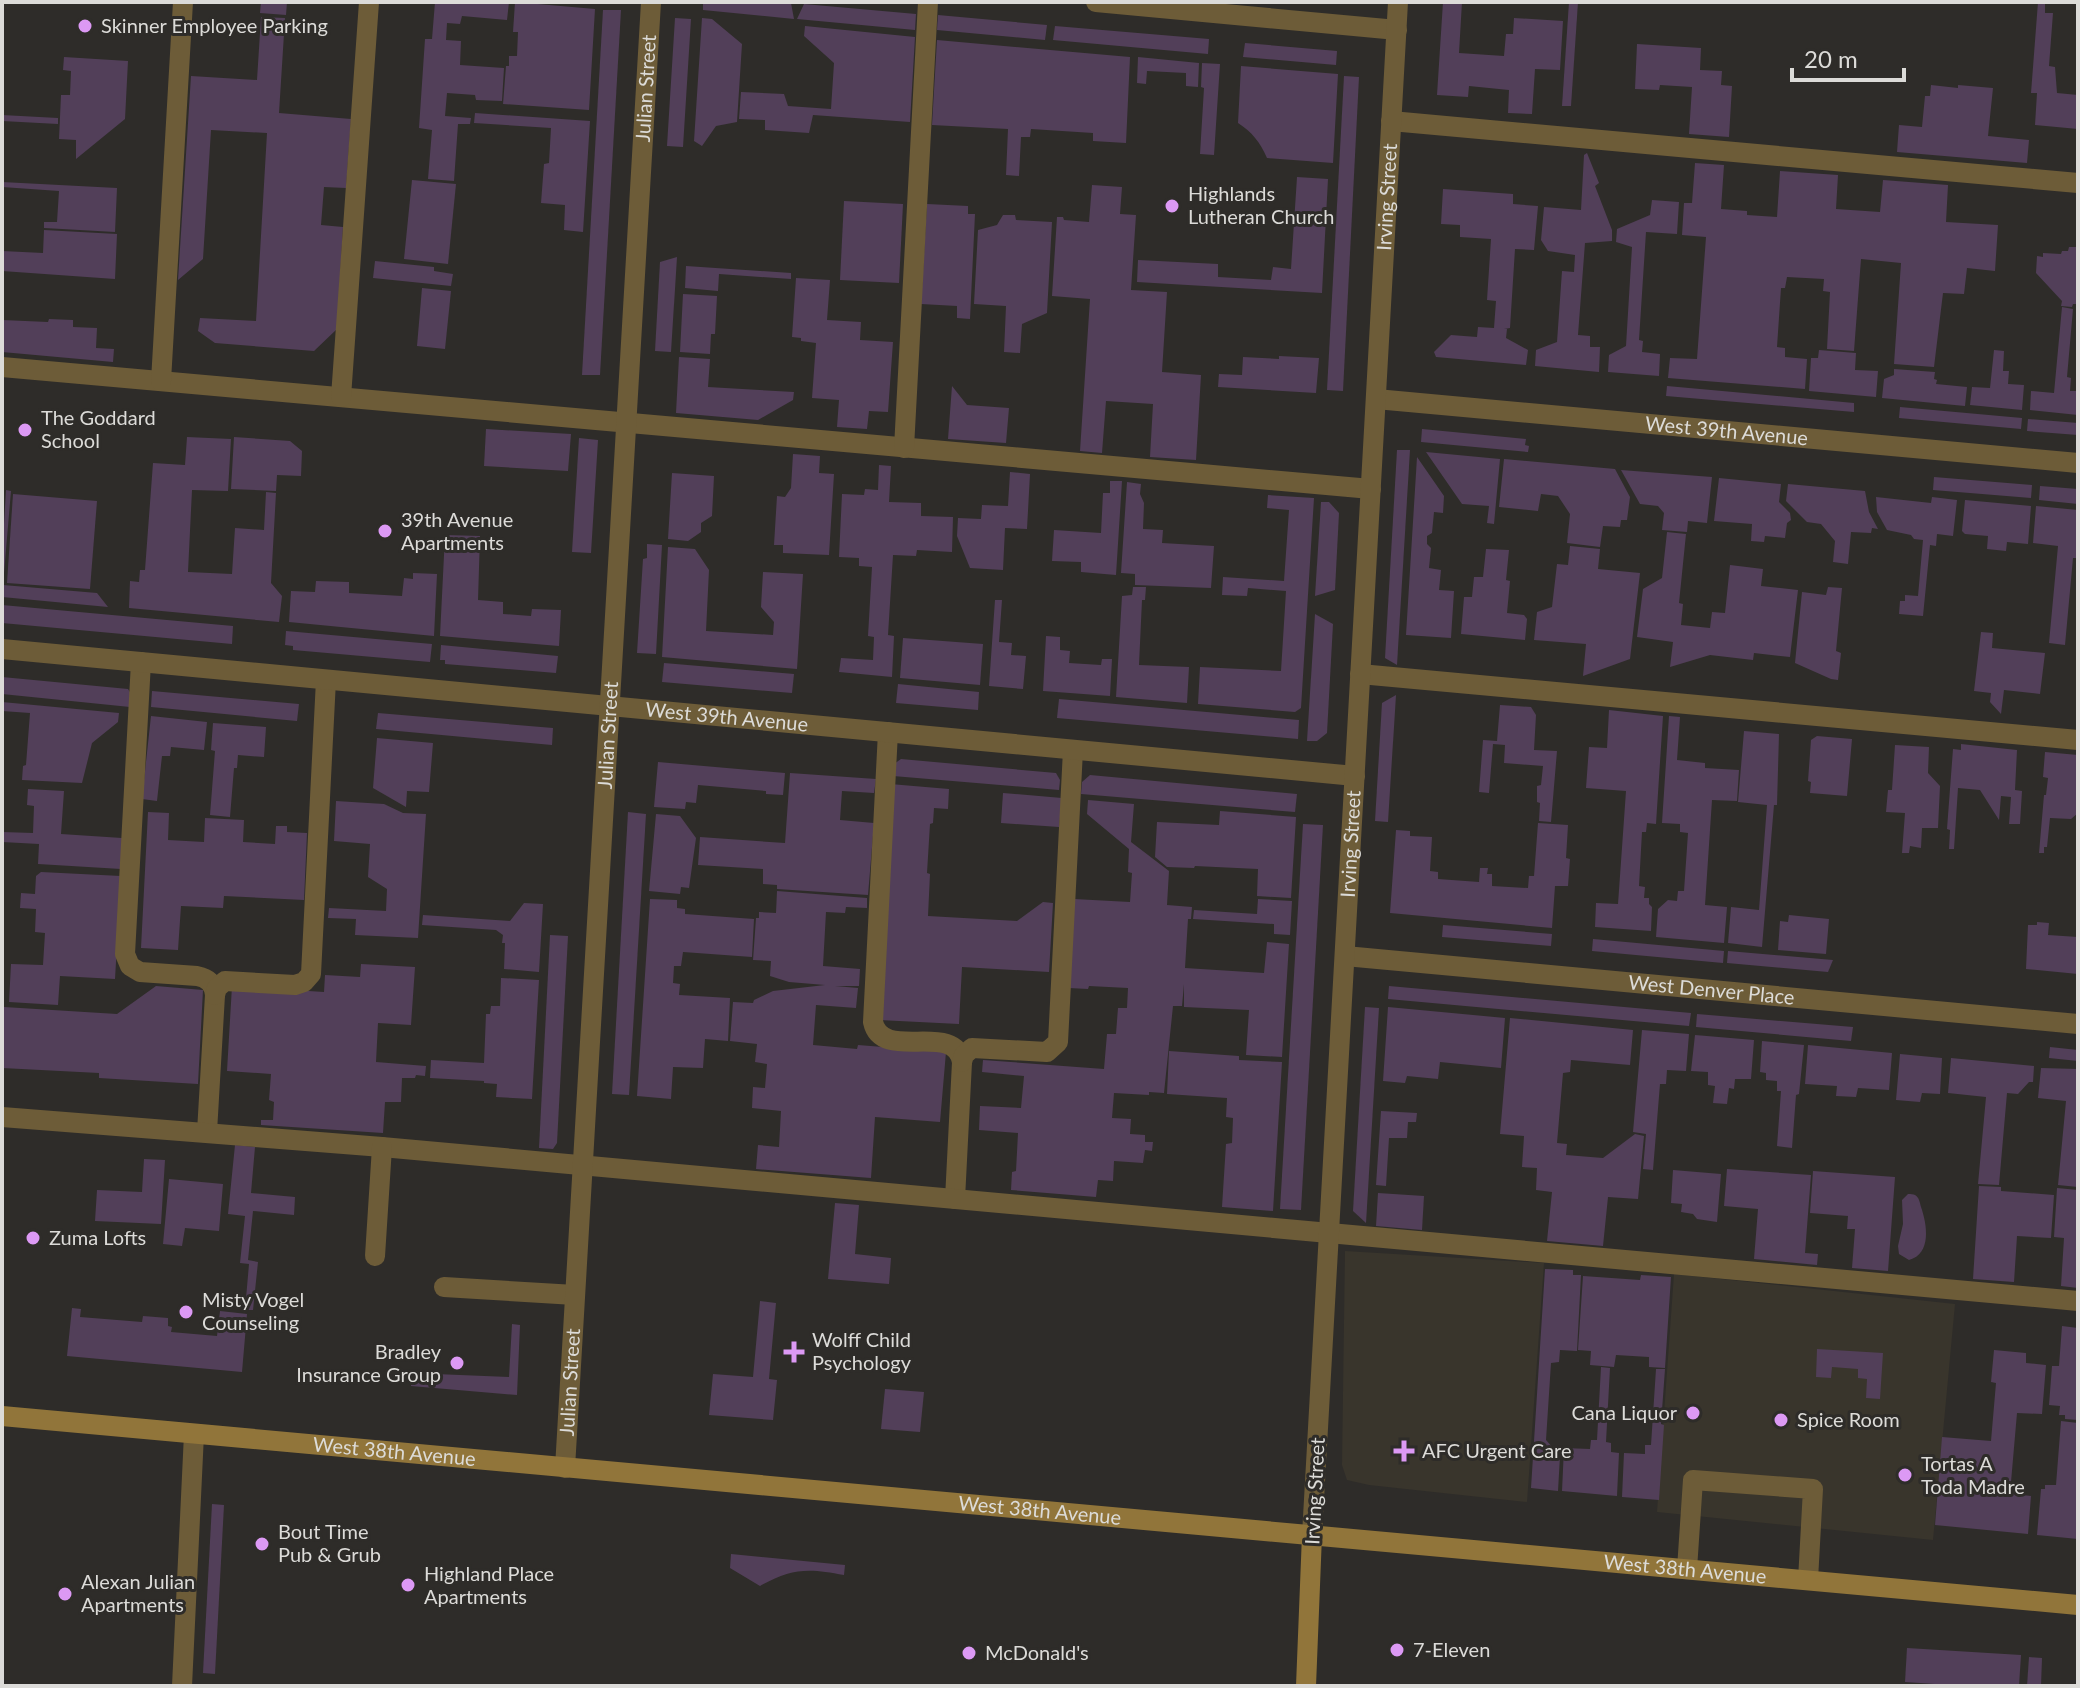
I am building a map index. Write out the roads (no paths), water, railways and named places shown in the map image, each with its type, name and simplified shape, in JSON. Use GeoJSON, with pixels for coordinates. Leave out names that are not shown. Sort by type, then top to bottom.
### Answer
{"type":"FeatureCollection","features":[{"type":"Feature","properties":{"kind":"main road","name":"West 38th Avenue"},"geometry":{"type":"LineString","coordinates":[[2,1416],[2078,1605]]}},
{"type":"Feature","properties":{"kind":"main road","name":"Irving Street"},"geometry":{"type":"LineString","coordinates":[[1306,1686],[1312,1535]]}},
{"type":"Feature","properties":{"kind":"street"},"geometry":{"type":"LineString","coordinates":[[161,381],[183,2]]}},
{"type":"Feature","properties":{"kind":"street"},"geometry":{"type":"LineString","coordinates":[[341,397],[369,2]]}},
{"type":"Feature","properties":{"kind":"street","name":"Julian Street"},"geometry":{"type":"LineString","coordinates":[[565,1468],[651,2]]}},
{"type":"Feature","properties":{"kind":"street"},"geometry":{"type":"LineString","coordinates":[[904,448],[928,2]]}},
{"type":"Feature","properties":{"kind":"street"},"geometry":{"type":"LineString","coordinates":[[1096,2],[1397,30]]}},
{"type":"Feature","properties":{"kind":"street","name":"Irving Street"},"geometry":{"type":"LineString","coordinates":[[1312,1535],[1398,2]]}},
{"type":"Feature","properties":{"kind":"street"},"geometry":{"type":"LineString","coordinates":[[1391,121],[2078,183]]}},
{"type":"Feature","properties":{"kind":"street"},"geometry":{"type":"LineString","coordinates":[[2,367],[1371,489]]}},
{"type":"Feature","properties":{"kind":"street","name":"West 39th Avenue"},"geometry":{"type":"LineString","coordinates":[[1376,399],[2078,463]]}},
{"type":"Feature","properties":{"kind":"street","name":"West 39th Avenue"},"geometry":{"type":"LineString","coordinates":[[2,649],[1355,776]]}},
{"type":"Feature","properties":{"kind":"street"},"geometry":{"type":"LineString","coordinates":[[141,662],[126,961],[140,972],[204,977],[212,985],[215,995]]}},
{"type":"Feature","properties":{"kind":"street"},"geometry":{"type":"LineString","coordinates":[[1360,674],[2078,740]]}},
{"type":"Feature","properties":{"kind":"street"},"geometry":{"type":"LineString","coordinates":[[207,1132],[217,988],[225,981],[295,985],[304,982],[311,974],[326,680]]}},
{"type":"Feature","properties":{"kind":"street"},"geometry":{"type":"LineString","coordinates":[[888,732],[874,1028],[887,1040],[951,1044],[959,1052],[962,1062]]}},
{"type":"Feature","properties":{"kind":"street"},"geometry":{"type":"LineString","coordinates":[[955,1199],[964,1055],[972,1048],[1042,1052],[1052,1050],[1058,1042],[1073,750]]}},
{"type":"Feature","properties":{"kind":"street","name":"West Denver Place"},"geometry":{"type":"LineString","coordinates":[[1345,956],[2078,1024]]}},
{"type":"Feature","properties":{"kind":"street"},"geometry":{"type":"LineString","coordinates":[[2,1117],[382,1147],[2078,1301]]}},
{"type":"Feature","properties":{"kind":"street"},"geometry":{"type":"LineString","coordinates":[[375,1256],[382,1147]]}},
{"type":"Feature","properties":{"kind":"street"},"geometry":{"type":"LineString","coordinates":[[444,1287],[575,1295]]}},
{"type":"Feature","properties":{"kind":"street"},"geometry":{"type":"LineString","coordinates":[[182,1686],[194,1434]]}},
{"type":"Feature","properties":{"kind":"street"},"geometry":{"type":"LineString","coordinates":[[1687,1569],[1693,1480],[1813,1489],[1808,1580]]}},
{"type":"Feature","properties":{"kind":"place","name":"Skinner Employee Parking"},"geometry":{"type":"Point","coordinates":[85,26]}},
{"type":"Feature","properties":{"kind":"place","name":"Highlands Lutheran Church"},"geometry":{"type":"Point","coordinates":[1172,206]}},
{"type":"Feature","properties":{"kind":"place","name":"The Goddard School"},"geometry":{"type":"Point","coordinates":[25,430]}},
{"type":"Feature","properties":{"kind":"place","name":"39th Avenue Apartments"},"geometry":{"type":"Point","coordinates":[385,531]}},
{"type":"Feature","properties":{"kind":"place","name":"Zuma Lofts"},"geometry":{"type":"Point","coordinates":[33,1238]}},
{"type":"Feature","properties":{"kind":"place","name":"Misty Vogel Counseling"},"geometry":{"type":"Point","coordinates":[186,1312]}},
{"type":"Feature","properties":{"kind":"place","name":"Wolff Child Psychology"},"geometry":{"type":"Point","coordinates":[794,1352]}},
{"type":"Feature","properties":{"kind":"place","name":"Bradley Insurance Group"},"geometry":{"type":"Point","coordinates":[457,1363]}},
{"type":"Feature","properties":{"kind":"place","name":"Cana Liquor"},"geometry":{"type":"Point","coordinates":[1693,1413]}},
{"type":"Feature","properties":{"kind":"place","name":"Spice Room"},"geometry":{"type":"Point","coordinates":[1781,1420]}},
{"type":"Feature","properties":{"kind":"place","name":"AFC Urgent Care"},"geometry":{"type":"Point","coordinates":[1404,1451]}},
{"type":"Feature","properties":{"kind":"place","name":"Tortas A Toda Madre"},"geometry":{"type":"Point","coordinates":[1905,1475]}},
{"type":"Feature","properties":{"kind":"place","name":"Bout Time Pub & Grub"},"geometry":{"type":"Point","coordinates":[262,1544]}},
{"type":"Feature","properties":{"kind":"place","name":"Highland Place Apartments"},"geometry":{"type":"Point","coordinates":[408,1585]}},
{"type":"Feature","properties":{"kind":"place","name":"Alexan Julian Apartments"},"geometry":{"type":"Point","coordinates":[65,1594]}},
{"type":"Feature","properties":{"kind":"place","name":"7-Eleven"},"geometry":{"type":"Point","coordinates":[1397,1650]}},
{"type":"Feature","properties":{"kind":"place","name":"McDonald's"},"geometry":{"type":"Point","coordinates":[969,1653]}}]}
